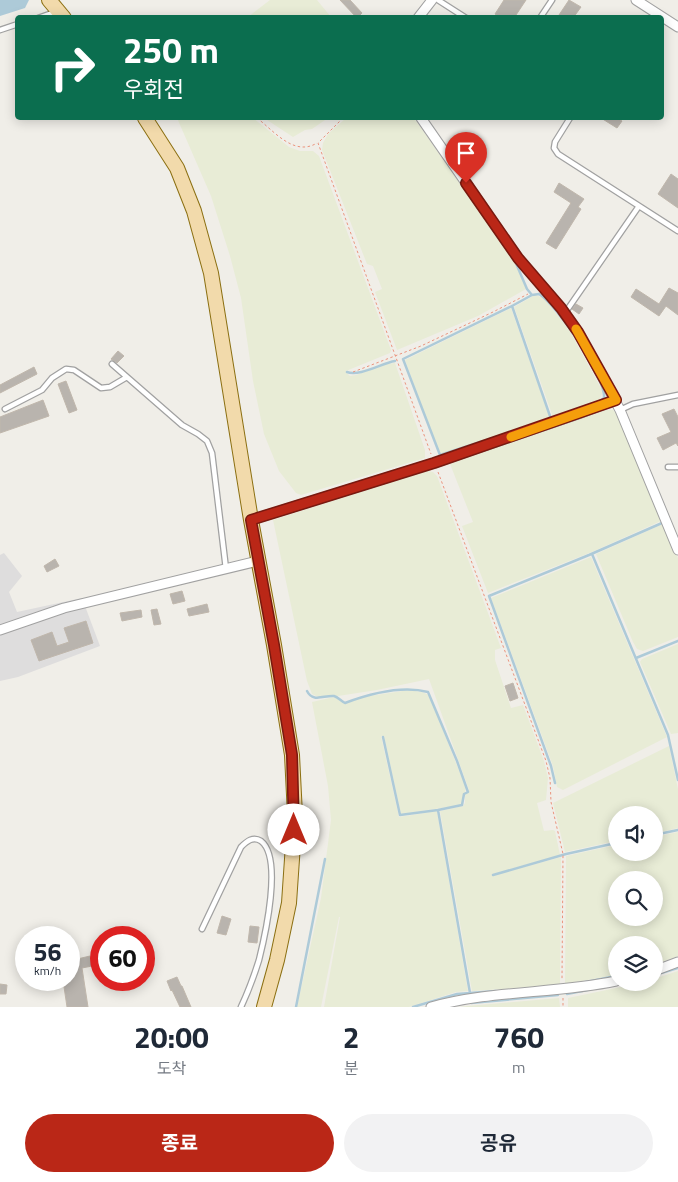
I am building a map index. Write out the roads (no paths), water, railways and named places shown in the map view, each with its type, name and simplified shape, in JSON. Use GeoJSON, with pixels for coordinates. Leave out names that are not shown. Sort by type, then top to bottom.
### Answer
{"type":"FeatureCollection","features":[{"type":"Feature","properties":{"kind":"main road"},"geometry":{"type":"LineString","coordinates":[[146,120],[176,168],[194,211],[211,273],[292,755],[295,815],[289,903],[277,960],[264,1007]]}},
{"type":"Feature","properties":{"kind":"street"},"geometry":{"type":"LineString","coordinates":[[420,15],[432,0]]}},
{"type":"Feature","properties":{"kind":"street"},"geometry":{"type":"LineString","coordinates":[[636,0],[659,15]]}},
{"type":"Feature","properties":{"kind":"street"},"geometry":{"type":"LineString","coordinates":[[664,18],[678,27]]}},
{"type":"Feature","properties":{"kind":"street"},"geometry":{"type":"LineString","coordinates":[[422,120],[518,258],[565,313],[578,332],[616,400],[678,550]]}},
{"type":"Feature","properties":{"kind":"street"},"geometry":{"type":"LineString","coordinates":[[251,520],[434,463],[616,400]]}},
{"type":"Feature","properties":{"kind":"street"},"geometry":{"type":"LineString","coordinates":[[0,630],[64,608],[258,561]]}},
{"type":"Feature","properties":{"kind":"street"},"geometry":{"type":"LineString","coordinates":[[663,968],[678,962]]}},
{"type":"Feature","properties":{"kind":"street"},"geometry":{"type":"LineString","coordinates":[[431,1007],[452,1001],[562,990],[608,982]]}},
{"type":"Feature","properties":{"kind":"lane"},"geometry":{"type":"LineString","coordinates":[[438,0],[461,15]]}},
{"type":"Feature","properties":{"kind":"lane"},"geometry":{"type":"LineString","coordinates":[[542,15],[552,0]]}},
{"type":"Feature","properties":{"kind":"lane"},"geometry":{"type":"LineString","coordinates":[[44,15],[57,9]]}},
{"type":"Feature","properties":{"kind":"lane"},"geometry":{"type":"LineString","coordinates":[[0,30],[15,25]]}},
{"type":"Feature","properties":{"kind":"lane"},"geometry":{"type":"LineString","coordinates":[[569,120],[555,142],[554,148],[558,154],[678,231]]}},
{"type":"Feature","properties":{"kind":"lane"},"geometry":{"type":"LineString","coordinates":[[565,313],[639,206]]}},
{"type":"Feature","properties":{"kind":"lane"},"geometry":{"type":"LineString","coordinates":[[112,364],[182,426],[207,441],[212,453],[226,569]]}},
{"type":"Feature","properties":{"kind":"lane"},"geometry":{"type":"LineString","coordinates":[[5,409],[42,390],[52,378],[66,369],[74,370],[102,388],[110,387],[127,377]]}},
{"type":"Feature","properties":{"kind":"lane"},"geometry":{"type":"LineString","coordinates":[[620,410],[633,404],[678,395]]}},
{"type":"Feature","properties":{"kind":"lane"},"geometry":{"type":"LineString","coordinates":[[668,467],[678,467]]}},
{"type":"Feature","properties":{"kind":"lane"},"geometry":{"type":"LineString","coordinates":[[202,929],[241,847],[248,840],[256,839],[262,842],[267,850],[272,868],[272,890],[259,960],[241,1007]]}},
{"type":"Feature","properties":{"kind":"water"},"geometry":{"type":"Polygon","coordinates":[[[0,0],[29,0],[25,8],[0,16],[0,0]]]}},
{"type":"Feature","properties":{"kind":"waterway"},"geometry":{"type":"LineString","coordinates":[[515,261],[527,289],[532,295]]}},
{"type":"Feature","properties":{"kind":"waterway"},"geometry":{"type":"LineString","coordinates":[[539,294],[557,312],[579,342],[597,374],[603,388],[604,398],[594,405],[440,455],[403,359],[532,295],[539,294]]}},
{"type":"Feature","properties":{"kind":"waterway"},"geometry":{"type":"LineString","coordinates":[[512,306],[551,419]]}},
{"type":"Feature","properties":{"kind":"waterway"},"geometry":{"type":"LineString","coordinates":[[347,372],[358,373],[395,361]]}},
{"type":"Feature","properties":{"kind":"waterway"},"geometry":{"type":"LineString","coordinates":[[555,783],[551,766],[489,596],[662,523]]}},
{"type":"Feature","properties":{"kind":"waterway"},"geometry":{"type":"LineString","coordinates":[[592,554],[668,735],[678,780]]}},
{"type":"Feature","properties":{"kind":"waterway"},"geometry":{"type":"LineString","coordinates":[[636,658],[678,641]]}},
{"type":"Feature","properties":{"kind":"waterway"},"geometry":{"type":"LineString","coordinates":[[307,691],[312,697],[334,696],[345,703],[364,696],[396,690],[428,692],[468,792],[464,794],[462,805],[438,810]]}},
{"type":"Feature","properties":{"kind":"waterway"},"geometry":{"type":"LineString","coordinates":[[383,737],[400,815],[438,810],[470,993]]}},
{"type":"Feature","properties":{"kind":"waterway"},"geometry":{"type":"LineString","coordinates":[[663,833],[678,830]]}},
{"type":"Feature","properties":{"kind":"waterway"},"geometry":{"type":"LineString","coordinates":[[493,875],[566,854],[608,845]]}},
{"type":"Feature","properties":{"kind":"waterway"},"geometry":{"type":"LineString","coordinates":[[296,1007],[325,859]]}},
{"type":"Feature","properties":{"kind":"waterway"},"geometry":{"type":"LineString","coordinates":[[663,972],[678,968]]}},
{"type":"Feature","properties":{"kind":"waterway"},"geometry":{"type":"LineString","coordinates":[[586,982],[608,978]]}},
{"type":"Feature","properties":{"kind":"waterway"},"geometry":{"type":"LineString","coordinates":[[567,994],[608,986]]}},
{"type":"Feature","properties":{"kind":"waterway"},"geometry":{"type":"LineString","coordinates":[[413,1007],[457,994],[496,991]]}},
{"type":"Feature","properties":{"kind":"waterway"},"geometry":{"type":"LineString","coordinates":[[471,1003],[558,995]]}}]}
